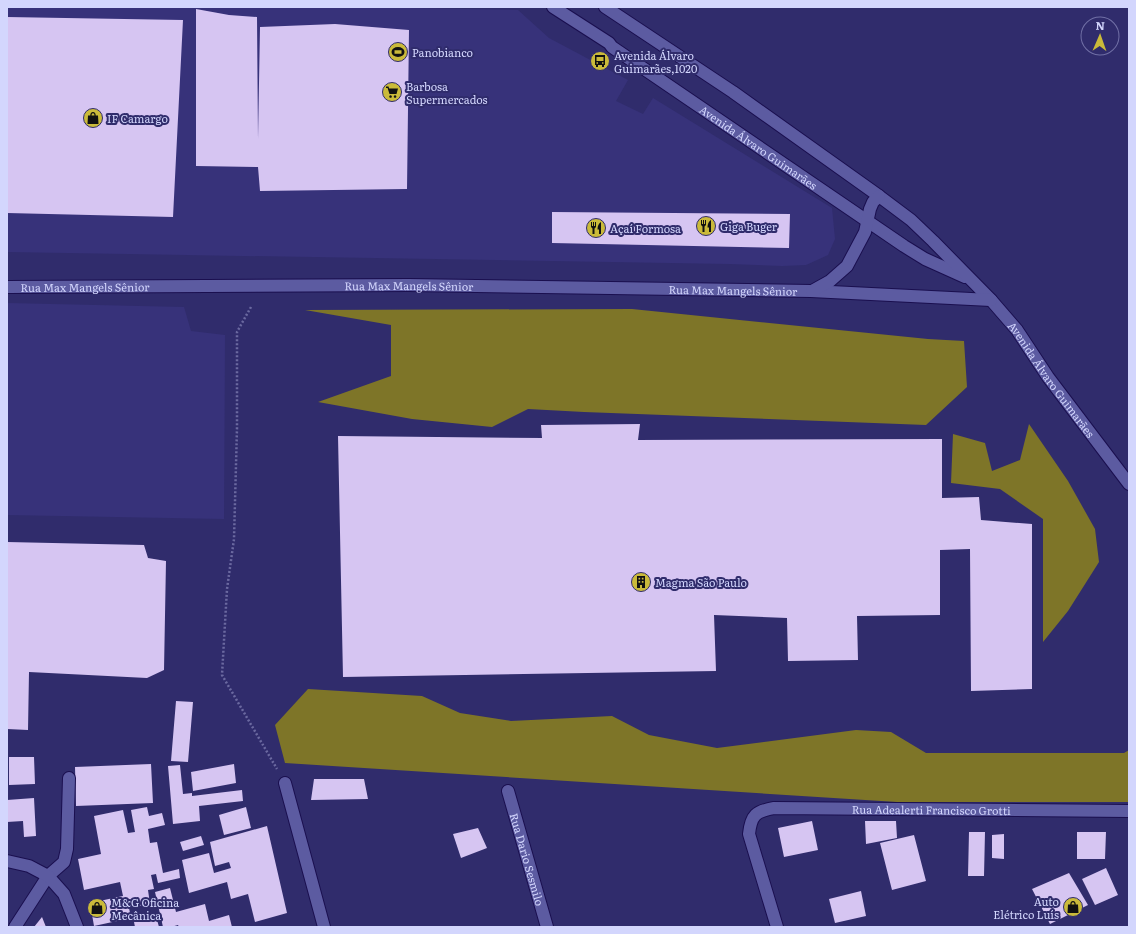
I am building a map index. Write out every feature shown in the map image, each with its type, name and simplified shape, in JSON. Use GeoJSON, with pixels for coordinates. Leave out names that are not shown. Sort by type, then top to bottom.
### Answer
{"type":"FeatureCollection","features":[{"type":"Feature","properties":{"kind":"street","name":"Avenida Álvaro Guimarães"},"geometry":{"type":"LineString","coordinates":[[553,7],[609,43],[612,47],[925,259],[970,279]]}},
{"type":"Feature","properties":{"kind":"street","name":"Avenida Álvaro Guimarães"},"geometry":{"type":"LineString","coordinates":[[605,7],[734,92],[911,220],[934,241],[991,300],[1017,330],[1048,377],[1129,484]]}},
{"type":"Feature","properties":{"kind":"street","name":"Rua Max Mangels Sênior"},"geometry":{"type":"LineString","coordinates":[[811,291],[830,281],[847,266],[863,236],[873,202],[879,196]]}},
{"type":"Feature","properties":{"kind":"street","name":"Rua Max Mangels Sênior"},"geometry":{"type":"LineString","coordinates":[[7,287],[409,285],[811,291],[991,300]]}},
{"type":"Feature","properties":{"kind":"street"},"geometry":{"type":"LineString","coordinates":[[15,927],[48,876],[64,862],[68,849],[69,778]]}},
{"type":"Feature","properties":{"kind":"street"},"geometry":{"type":"LineString","coordinates":[[284,783],[324,927]]}},
{"type":"Feature","properties":{"kind":"street","name":"Rua Dario Sesmilo"},"geometry":{"type":"LineString","coordinates":[[508,791],[548,927]]}},
{"type":"Feature","properties":{"kind":"street","name":"Rua Adealerti Francisco Grotti"},"geometry":{"type":"LineString","coordinates":[[777,927],[749,834],[750,824],[755,814],[764,810],[774,808],[1129,811]]}},
{"type":"Feature","properties":{"kind":"street"},"geometry":{"type":"LineString","coordinates":[[7,861],[29,866],[48,876],[64,894],[77,927]]}},
{"type":"Feature","properties":{"kind":"path"},"geometry":{"type":"LineString","coordinates":[[251,307],[236,332],[237,428],[234,539],[227,589],[222,675],[284,783]]}},
{"type":"Feature","properties":{"kind":"shaded area"},"geometry":{"type":"Polygon","coordinates":[[[7,7],[354,7],[518,10],[549,38],[628,80],[616,101],[643,114],[653,98],[832,208],[835,239],[828,255],[806,265],[782,266],[7,252],[7,7]]]}},
{"type":"Feature","properties":{"kind":"shaded area"},"geometry":{"type":"Polygon","coordinates":[[[7,303],[184,307],[191,331],[225,335],[224,519],[7,515],[7,303]]]}},
{"type":"Feature","properties":{"kind":"shaded area"},"geometry":{"type":"Polygon","coordinates":[[[632,309],[928,339],[964,341],[967,387],[926,425],[528,409],[492,427],[412,419],[318,402],[391,376],[391,325],[305,310],[632,309]]]}},
{"type":"Feature","properties":{"kind":"shaded area"},"geometry":{"type":"Polygon","coordinates":[[[1029,424],[1068,481],[1095,529],[1099,562],[1068,611],[1043,642],[1043,519],[1000,489],[951,483],[953,434],[985,443],[992,471],[1020,460],[1029,424]]]}},
{"type":"Feature","properties":{"kind":"shaded area"},"geometry":{"type":"Polygon","coordinates":[[[308,689],[422,696],[460,713],[511,721],[612,716],[649,735],[717,748],[856,730],[891,732],[926,753],[1124,753],[1129,750],[1129,802],[897,802],[285,763],[275,725],[308,689]]]}},
{"type":"Feature","properties":{"kind":"building"},"geometry":{"type":"Polygon","coordinates":[[[196,9],[229,15],[257,17],[258,139],[260,27],[335,24],[409,30],[407,189],[260,191],[258,167],[196,166],[196,9]]]}},
{"type":"Feature","properties":{"kind":"building","name":"IF Camargo"},"geometry":{"type":"Polygon","coordinates":[[[7,17],[183,20],[173,217],[7,213],[7,17]]]}},
{"type":"Feature","properties":{"kind":"building"},"geometry":{"type":"Polygon","coordinates":[[[552,212],[790,214],[789,248],[552,243],[552,212]]]}},
{"type":"Feature","properties":{"kind":"building","name":"Magma São Paulo"},"geometry":{"type":"Polygon","coordinates":[[[640,424],[638,440],[942,439],[942,498],[979,497],[981,520],[1032,524],[1032,689],[971,691],[970,549],[940,550],[940,615],[857,616],[858,660],[788,661],[787,618],[714,615],[716,671],[343,677],[338,436],[542,438],[541,425],[640,424]]]}},
{"type":"Feature","properties":{"kind":"building"},"geometry":{"type":"Polygon","coordinates":[[[7,542],[144,545],[148,558],[166,561],[164,670],[147,678],[29,672],[28,730],[7,729],[7,542]]]}},
{"type":"Feature","properties":{"kind":"building"},"geometry":{"type":"Polygon","coordinates":[[[176,701],[193,702],[188,762],[171,761],[176,701]]]}},
{"type":"Feature","properties":{"kind":"building"},"geometry":{"type":"Polygon","coordinates":[[[9,757],[34,757],[35,784],[9,785],[9,757]]]}},
{"type":"Feature","properties":{"kind":"building"},"geometry":{"type":"Polygon","coordinates":[[[151,764],[153,803],[76,806],[75,767],[151,764]]]}},
{"type":"Feature","properties":{"kind":"building"},"geometry":{"type":"Polygon","coordinates":[[[234,764],[236,783],[193,791],[191,772],[234,764]]]}},
{"type":"Feature","properties":{"kind":"building"},"geometry":{"type":"Polygon","coordinates":[[[180,765],[183,794],[192,793],[192,796],[242,790],[243,801],[199,806],[200,821],[173,824],[168,766],[180,765]]]}},
{"type":"Feature","properties":{"kind":"building"},"geometry":{"type":"Polygon","coordinates":[[[314,779],[364,779],[368,799],[311,800],[314,779]]]}},
{"type":"Feature","properties":{"kind":"building"},"geometry":{"type":"Polygon","coordinates":[[[34,798],[36,836],[24,837],[23,821],[7,822],[7,800],[34,798]]]}},
{"type":"Feature","properties":{"kind":"building"},"geometry":{"type":"Polygon","coordinates":[[[147,807],[149,816],[162,813],[165,825],[148,829],[150,843],[157,842],[163,873],[179,869],[180,878],[158,883],[156,874],[151,875],[154,889],[148,890],[150,904],[129,908],[131,918],[94,926],[90,903],[123,896],[120,882],[84,890],[78,859],[101,854],[94,816],[123,810],[128,833],[135,832],[131,810],[147,807]]]}},
{"type":"Feature","properties":{"kind":"building"},"geometry":{"type":"Polygon","coordinates":[[[246,807],[251,828],[224,835],[219,815],[246,807]]]}},
{"type":"Feature","properties":{"kind":"building"},"geometry":{"type":"Polygon","coordinates":[[[812,821],[818,850],[784,857],[778,828],[812,821]]]}},
{"type":"Feature","properties":{"kind":"building"},"geometry":{"type":"Polygon","coordinates":[[[865,821],[896,821],[897,838],[866,844],[865,821]]]}},
{"type":"Feature","properties":{"kind":"building"},"geometry":{"type":"Polygon","coordinates":[[[267,826],[287,913],[255,922],[248,894],[231,899],[227,882],[189,893],[182,860],[209,853],[214,873],[231,868],[229,862],[215,866],[210,842],[267,826]]]}},
{"type":"Feature","properties":{"kind":"building"},"geometry":{"type":"Polygon","coordinates":[[[478,828],[487,848],[461,858],[453,834],[478,828]]]}},
{"type":"Feature","properties":{"kind":"building"},"geometry":{"type":"Polygon","coordinates":[[[969,832],[985,832],[984,876],[968,876],[969,832]]]}},
{"type":"Feature","properties":{"kind":"building"},"geometry":{"type":"Polygon","coordinates":[[[1077,832],[1106,832],[1105,859],[1077,859],[1077,832]]]}},
{"type":"Feature","properties":{"kind":"building"},"geometry":{"type":"Polygon","coordinates":[[[1004,834],[1004,859],[992,858],[992,835],[1004,834]]]}},
{"type":"Feature","properties":{"kind":"building"},"geometry":{"type":"Polygon","coordinates":[[[914,835],[926,881],[892,890],[880,843],[914,835]]]}},
{"type":"Feature","properties":{"kind":"building"},"geometry":{"type":"Polygon","coordinates":[[[201,836],[204,845],[183,851],[180,842],[201,836]]]}},
{"type":"Feature","properties":{"kind":"building"},"geometry":{"type":"Polygon","coordinates":[[[1106,868],[1118,895],[1095,905],[1082,879],[1106,868]]]}},
{"type":"Feature","properties":{"kind":"building"},"geometry":{"type":"Polygon","coordinates":[[[1069,873],[1088,905],[1050,924],[1032,889],[1069,873]]]}},
{"type":"Feature","properties":{"kind":"building"},"geometry":{"type":"Polygon","coordinates":[[[170,888],[176,912],[205,904],[209,921],[229,915],[232,927],[179,927],[178,925],[163,927],[155,892],[170,888]]]}},
{"type":"Feature","properties":{"kind":"building"},"geometry":{"type":"Polygon","coordinates":[[[861,891],[866,916],[835,923],[829,899],[861,891]]]}},
{"type":"Feature","properties":{"kind":"building"},"geometry":{"type":"Polygon","coordinates":[[[156,916],[159,927],[135,927],[134,922],[156,916]]]}},
{"type":"Feature","properties":{"kind":"building"},"geometry":{"type":"Polygon","coordinates":[[[42,917],[46,927],[34,927],[42,917]]]}},
{"type":"Feature","properties":{"kind":"place","name":"Panobianco"},"geometry":{"type":"Point","coordinates":[398,52]}},
{"type":"Feature","properties":{"kind":"place","name":"Avenida Álvaro Guimarães,1020"},"geometry":{"type":"Point","coordinates":[600,61]}},
{"type":"Feature","properties":{"kind":"place","name":"Barbosa Supermercados"},"geometry":{"type":"Point","coordinates":[392,92]}},
{"type":"Feature","properties":{"kind":"place","name":"IF Camargo"},"geometry":{"type":"Point","coordinates":[93,118]}},
{"type":"Feature","properties":{"kind":"place","name":"Giga Buger"},"geometry":{"type":"Point","coordinates":[706,226]}},
{"type":"Feature","properties":{"kind":"place","name":"Açaí Formosa"},"geometry":{"type":"Point","coordinates":[596,228]}},
{"type":"Feature","properties":{"kind":"place","name":"Magma São Paulo"},"geometry":{"type":"Point","coordinates":[641,582]}},
{"type":"Feature","properties":{"kind":"place","name":"Auto Elétrico Luís"},"geometry":{"type":"Point","coordinates":[1073,907]}},
{"type":"Feature","properties":{"kind":"place","name":"M&G Oficina Mecânica"},"geometry":{"type":"Point","coordinates":[97,908]}}]}
